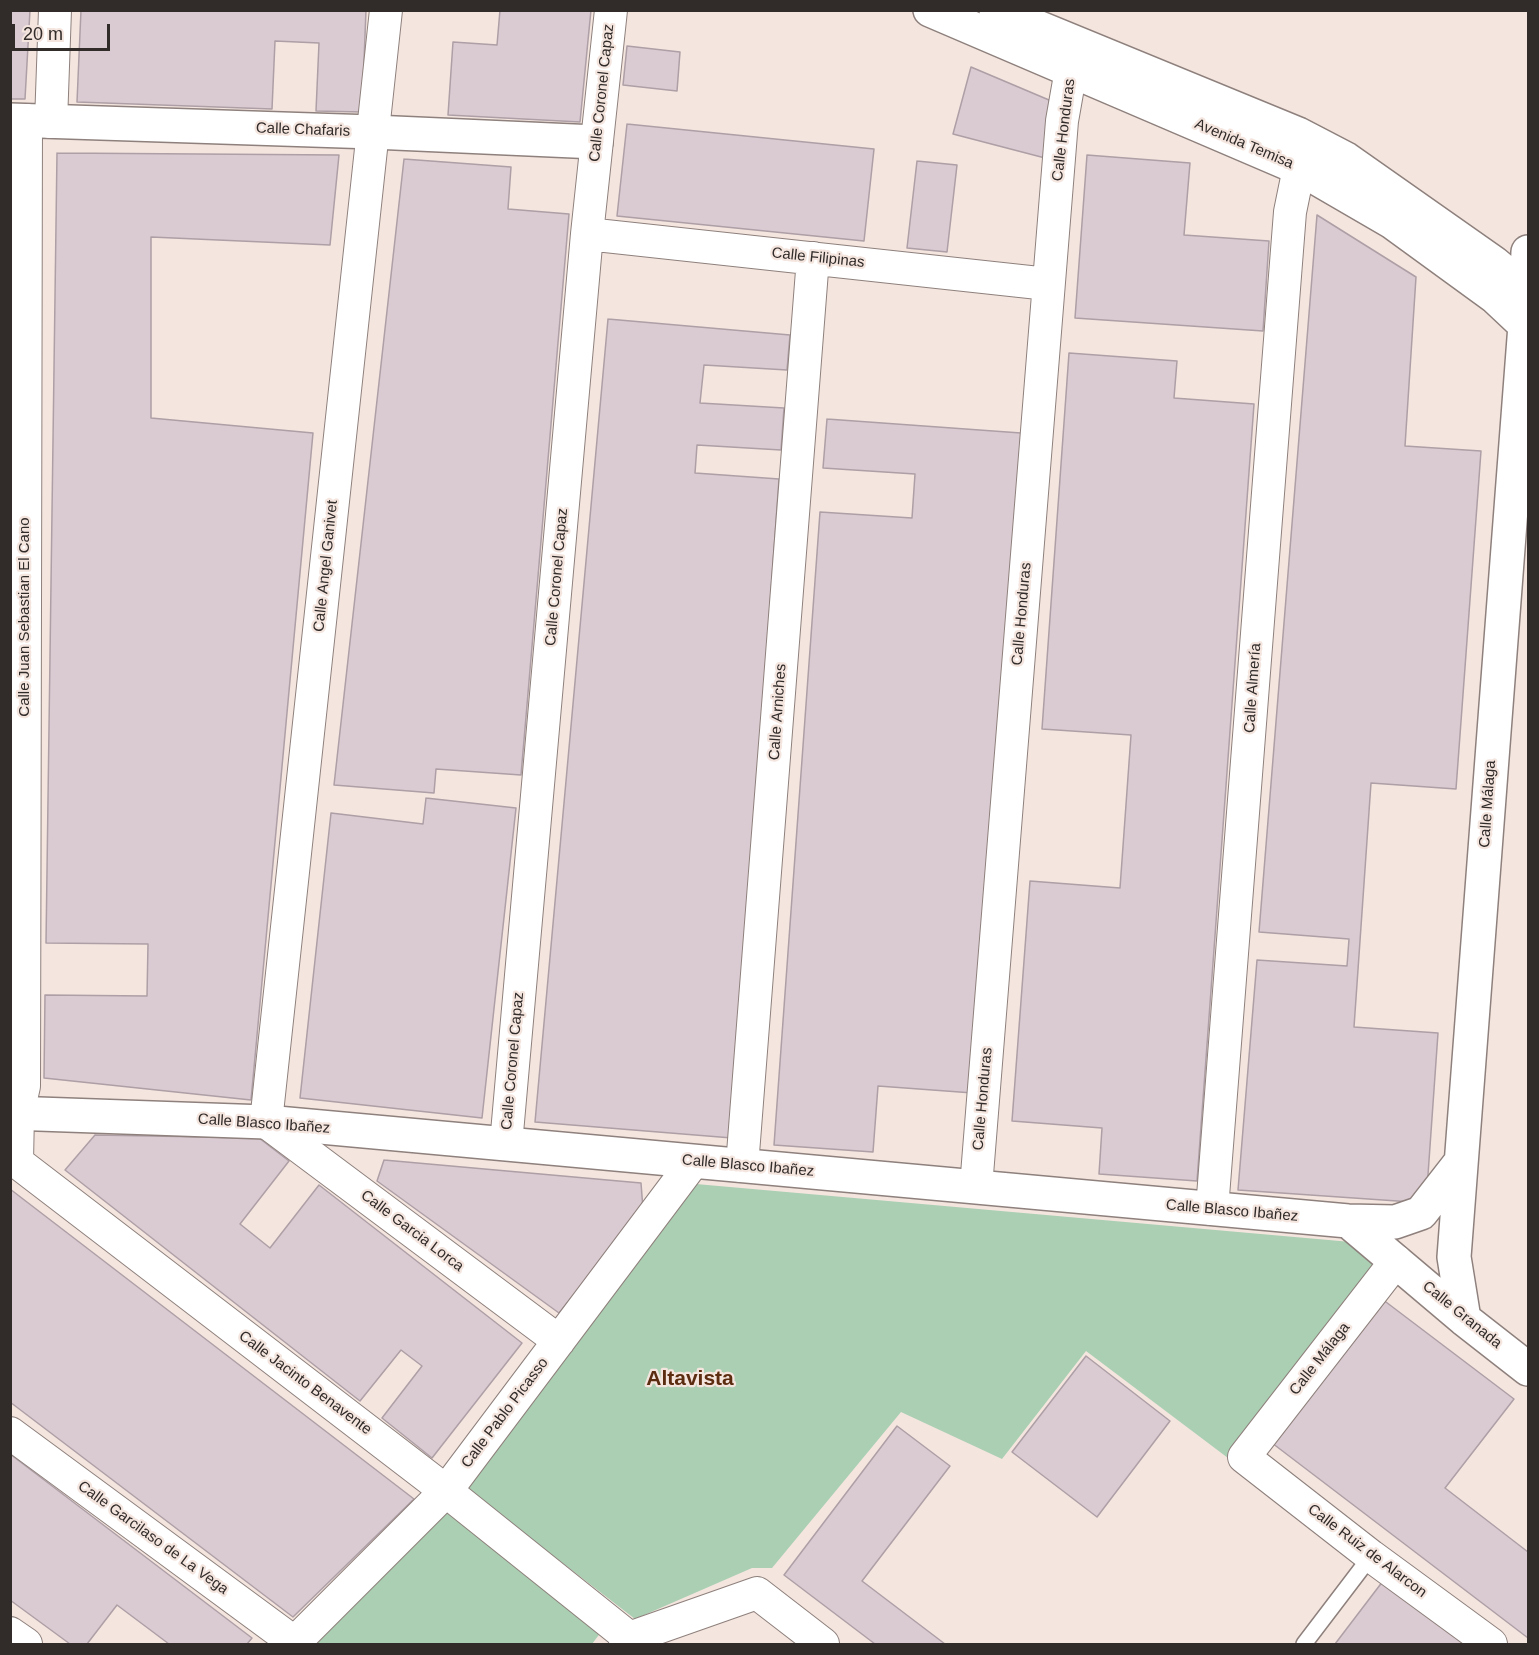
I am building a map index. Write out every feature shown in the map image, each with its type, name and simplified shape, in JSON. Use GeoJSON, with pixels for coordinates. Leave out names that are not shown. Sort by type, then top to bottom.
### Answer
{"type":"FeatureCollection","features":[{"type":"Feature","properties":{"kind":"street","name":"Calle Juan Sebastian El Cano"},"geometry":{"type":"LineString","coordinates":[[14,1113],[24,1086],[29,121],[55,10]]}},
{"type":"Feature","properties":{"kind":"street","name":"Calle Angel Ganivet"},"geometry":{"type":"LineString","coordinates":[[266,1122],[386,10]]}},
{"type":"Feature","properties":{"kind":"street","name":"Calle Coronel Capaz"},"geometry":{"type":"LineString","coordinates":[[506,1144],[587,234],[611,10]]}},
{"type":"Feature","properties":{"kind":"street","name":"Avenida Temisa"},"geometry":{"type":"LineString","coordinates":[[930,10],[1074,56],[1298,134],[1346,159],[1494,263],[1526,289]]}},
{"type":"Feature","properties":{"kind":"street","name":"Avenida Temisa"},"geometry":{"type":"LineString","coordinates":[[996,10],[1074,56],[1299,168],[1392,222],[1495,297],[1527,326]]}},
{"type":"Feature","properties":{"kind":"street","name":"Calle Honduras"},"geometry":{"type":"LineString","coordinates":[[976,1187],[1062,121],[1074,56]]}},
{"type":"Feature","properties":{"kind":"street","name":"Calle Chafaris"},"geometry":{"type":"LineString","coordinates":[[29,121],[596,142]]}},
{"type":"Feature","properties":{"kind":"street","name":"Calle Almería"},"geometry":{"type":"LineString","coordinates":[[1212,1209],[1289,224],[1299,168]]}},
{"type":"Feature","properties":{"kind":"street","name":"Calle Filipinas"},"geometry":{"type":"LineString","coordinates":[[587,234],[1048,284]]}},
{"type":"Feature","properties":{"kind":"street","name":"Calle Málaga"},"geometry":{"type":"LineString","coordinates":[[1464,1319],[1454,1257],[1527,326],[1528,252]]}},
{"type":"Feature","properties":{"kind":"street","name":"Calle Arniches"},"geometry":{"type":"LineString","coordinates":[[742,1166],[813,258]]}},
{"type":"Feature","properties":{"kind":"street","name":"Calle Blasco Ibañez"},"geometry":{"type":"LineString","coordinates":[[14,1113],[266,1122],[1348,1221],[1395,1222],[1421,1213],[1460,1163]]}},
{"type":"Feature","properties":{"kind":"street","name":"Calle Jacinto Benavente"},"geometry":{"type":"LineString","coordinates":[[14,1113],[17,1162],[446,1491],[630,1642]]}},
{"type":"Feature","properties":{"kind":"street","name":"Calle Garcia Lorca"},"geometry":{"type":"LineString","coordinates":[[266,1122],[559,1341]]}},
{"type":"Feature","properties":{"kind":"street","name":"Calle Pablo Picasso"},"geometry":{"type":"LineString","coordinates":[[294,1644],[446,1491],[694,1161]]}},
{"type":"Feature","properties":{"kind":"street","name":"Calle Granada"},"geometry":{"type":"LineString","coordinates":[[1348,1221],[1464,1319],[1528,1369]]}},
{"type":"Feature","properties":{"kind":"street","name":"Calle Málaga"},"geometry":{"type":"LineString","coordinates":[[1244,1457],[1396,1261]]}},
{"type":"Feature","properties":{"kind":"street","name":"Calle Garcilaso de La Vega"},"geometry":{"type":"LineString","coordinates":[[10,1433],[294,1644]]}},
{"type":"Feature","properties":{"kind":"street","name":"Calle Ruiz de Alarcon"},"geometry":{"type":"LineString","coordinates":[[1244,1457],[1371,1556],[1491,1644]]}},
{"type":"Feature","properties":{"kind":"street"},"geometry":{"type":"LineString","coordinates":[[630,1642],[758,1593],[823,1644]]}},
{"type":"Feature","properties":{"kind":"street"},"geometry":{"type":"LineString","coordinates":[[10,1633],[26,1644]]}},
{"type":"Feature","properties":{"kind":"lane"},"geometry":{"type":"LineString","coordinates":[[1304,1644],[1371,1556]]}},
{"type":"Feature","properties":{"kind":"green space"},"geometry":{"type":"Polygon","coordinates":[[[696,1184],[1351,1242],[1380,1264],[1228,1458],[1086,1351],[1002,1459],[901,1412],[772,1568],[752,1568],[635,1619],[463,1486],[696,1184]]]}},
{"type":"Feature","properties":{"kind":"green space"},"geometry":{"type":"Polygon","coordinates":[[[444,1510],[601,1632],[592,1644],[306,1644],[444,1510]]]}},
{"type":"Feature","properties":{"kind":"building"},"geometry":{"type":"Polygon","coordinates":[[[10,10],[30,10],[25,99],[10,99],[10,10]]]}},
{"type":"Feature","properties":{"kind":"building"},"geometry":{"type":"Polygon","coordinates":[[[81,10],[366,10],[362,112],[316,111],[319,43],[275,41],[272,109],[77,102],[81,10]]]}},
{"type":"Feature","properties":{"kind":"building"},"geometry":{"type":"Polygon","coordinates":[[[500,10],[591,10],[580,122],[448,115],[453,42],[497,45],[500,10]]]}},
{"type":"Feature","properties":{"kind":"building"},"geometry":{"type":"Polygon","coordinates":[[[627,46],[680,52],[677,91],[623,85],[627,46]]]}},
{"type":"Feature","properties":{"kind":"building"},"geometry":{"type":"Polygon","coordinates":[[[971,67],[1049,100],[1045,158],[953,134],[971,67]]]}},
{"type":"Feature","properties":{"kind":"building"},"geometry":{"type":"Polygon","coordinates":[[[627,124],[874,149],[864,241],[617,216],[627,124]]]}},
{"type":"Feature","properties":{"kind":"building"},"geometry":{"type":"Polygon","coordinates":[[[57,153],[339,155],[330,245],[151,237],[151,418],[313,433],[251,1100],[44,1078],[45,995],[147,996],[148,944],[46,943],[57,153]]]}},
{"type":"Feature","properties":{"kind":"building"},"geometry":{"type":"Polygon","coordinates":[[[1087,155],[1190,163],[1184,235],[1269,241],[1263,331],[1075,318],[1087,155]]]}},
{"type":"Feature","properties":{"kind":"building"},"geometry":{"type":"Polygon","coordinates":[[[404,159],[511,167],[508,209],[569,214],[521,775],[436,769],[434,793],[334,785],[404,159]]]}},
{"type":"Feature","properties":{"kind":"building"},"geometry":{"type":"Polygon","coordinates":[[[917,161],[957,165],[947,252],[907,248],[917,161]]]}},
{"type":"Feature","properties":{"kind":"building"},"geometry":{"type":"Polygon","coordinates":[[[1317,215],[1416,277],[1405,446],[1481,451],[1456,789],[1371,783],[1354,1027],[1438,1033],[1426,1203],[1238,1190],[1257,960],[1347,966],[1349,939],[1259,932],[1317,215]]]}},
{"type":"Feature","properties":{"kind":"building"},"geometry":{"type":"Polygon","coordinates":[[[608,319],[790,335],[787,370],[704,365],[700,403],[784,408],[781,450],[697,445],[695,473],[779,479],[732,1138],[535,1122],[608,319]]]}},
{"type":"Feature","properties":{"kind":"building"},"geometry":{"type":"Polygon","coordinates":[[[1069,353],[1177,361],[1174,398],[1254,404],[1197,1181],[1099,1174],[1102,1128],[1012,1121],[1030,881],[1120,888],[1131,735],[1042,729],[1069,353]]]}},
{"type":"Feature","properties":{"kind":"building"},"geometry":{"type":"Polygon","coordinates":[[[827,419],[1021,433],[973,1093],[878,1086],[873,1152],[774,1145],[820,512],[912,518],[915,474],[823,468],[827,419]]]}},
{"type":"Feature","properties":{"kind":"building"},"geometry":{"type":"Polygon","coordinates":[[[426,798],[516,808],[482,1118],[300,1098],[331,813],[423,824],[426,798]]]}},
{"type":"Feature","properties":{"kind":"building"},"geometry":{"type":"Polygon","coordinates":[[[95,1135],[259,1138],[289,1161],[240,1224],[270,1248],[319,1185],[522,1343],[432,1458],[382,1418],[422,1366],[401,1350],[360,1401],[65,1170],[95,1135]]]}},
{"type":"Feature","properties":{"kind":"building"},"geometry":{"type":"Polygon","coordinates":[[[384,1160],[641,1183],[643,1209],[559,1313],[377,1181],[384,1160]]]}},
{"type":"Feature","properties":{"kind":"building"},"geometry":{"type":"Polygon","coordinates":[[[10,1189],[414,1499],[293,1617],[10,1402],[10,1189]]]}},
{"type":"Feature","properties":{"kind":"building"},"geometry":{"type":"Polygon","coordinates":[[[1382,1299],[1514,1399],[1445,1488],[1528,1552],[1528,1638],[1272,1443],[1382,1299]]]}},
{"type":"Feature","properties":{"kind":"building"},"geometry":{"type":"Polygon","coordinates":[[[1086,1356],[1170,1421],[1097,1517],[1012,1452],[1086,1356]]]}},
{"type":"Feature","properties":{"kind":"building"},"geometry":{"type":"Polygon","coordinates":[[[897,1426],[950,1466],[862,1581],[945,1644],[875,1644],[784,1575],[897,1426]]]}},
{"type":"Feature","properties":{"kind":"building"},"geometry":{"type":"Polygon","coordinates":[[[10,1454],[252,1638],[247,1644],[169,1644],[117,1605],[87,1644],[70,1644],[10,1600],[10,1454]]]}},
{"type":"Feature","properties":{"kind":"building"},"geometry":{"type":"Polygon","coordinates":[[[1383,1581],[1466,1644],[1335,1644],[1383,1581]]]}},
{"type":"Feature","properties":{"kind":"district","name":"Altavista"},"geometry":{"type":"Point","coordinates":[690,1379]}}]}
